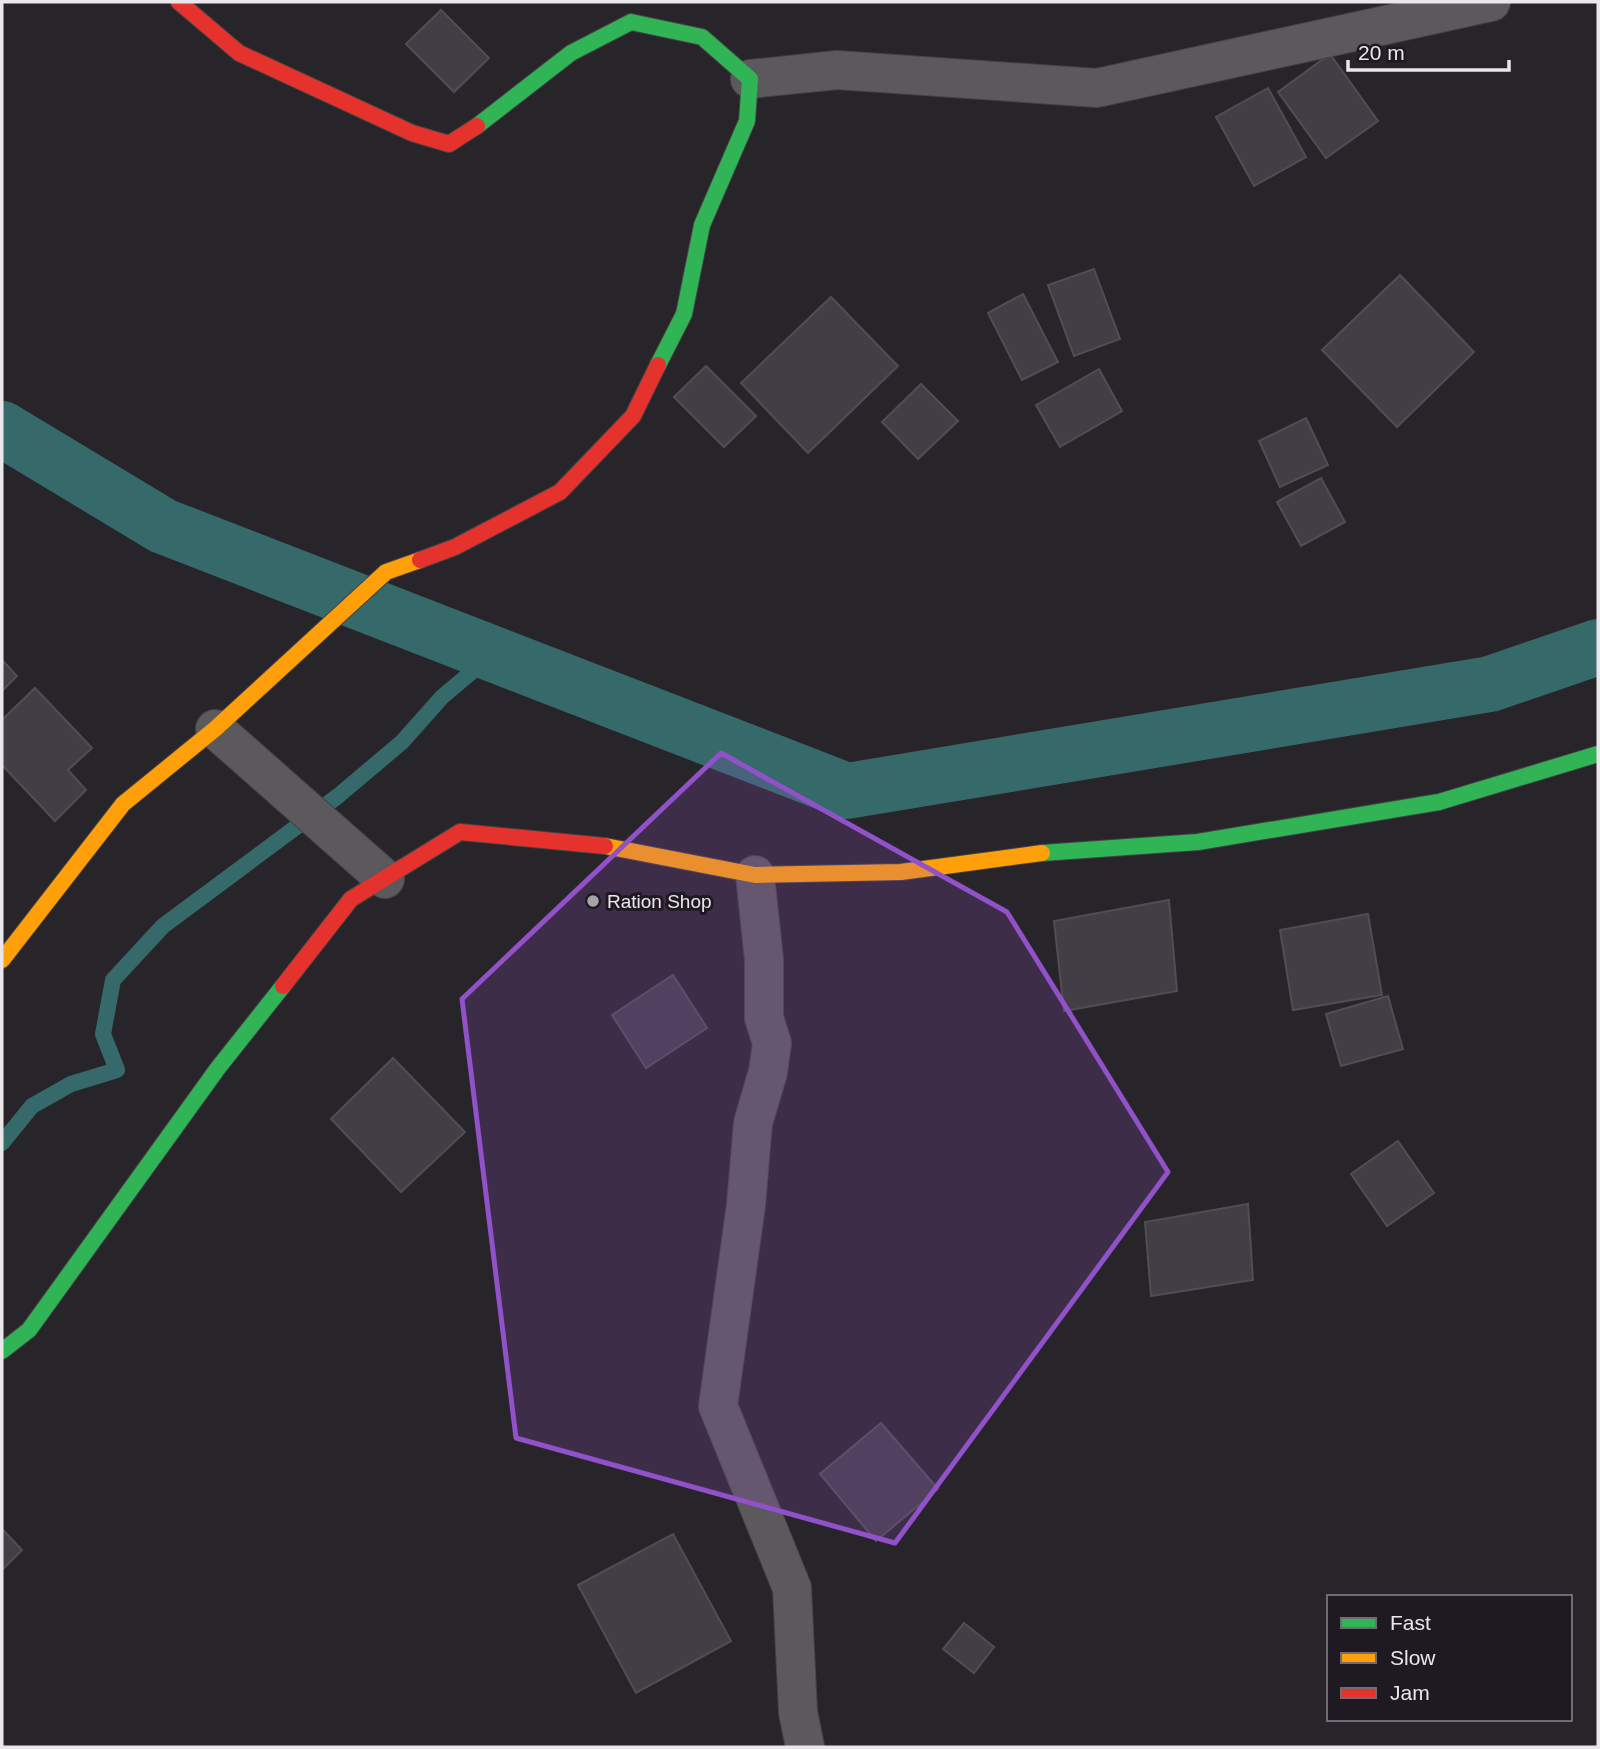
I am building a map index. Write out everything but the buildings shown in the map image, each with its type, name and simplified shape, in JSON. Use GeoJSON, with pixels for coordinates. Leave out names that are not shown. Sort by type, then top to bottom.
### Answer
{"type":"FeatureCollection","features":[{"type":"Feature","properties":{"kind":"street"},"geometry":{"type":"LineString","coordinates":[[179,2],[239,52],[412,133],[449,144],[501,110],[571,53],[631,22],[702,37],[750,79],[837,71],[1097,88],[1491,2]]}},
{"type":"Feature","properties":{"kind":"street"},"geometry":{"type":"LineString","coordinates":[[2,960],[123,804],[215,729],[386,572],[455,547],[560,492],[634,416],[684,314],[702,225],[747,121],[750,79]]}},
{"type":"Feature","properties":{"kind":"street"},"geometry":{"type":"LineString","coordinates":[[215,729],[384,879]]}},
{"type":"Feature","properties":{"kind":"street"},"geometry":{"type":"LineString","coordinates":[[2,1351],[29,1330],[218,1068],[352,899],[460,832],[581,841],[755,875],[901,872],[1056,851],[1198,842],[1439,802],[1598,754]]}},
{"type":"Feature","properties":{"kind":"street"},"geometry":{"type":"LineString","coordinates":[[755,875],[764,960],[764,1018],[772,1043],[768,1072],[752,1123],[746,1205],[718,1406],[792,1588],[798,1712],[805,1747]]}},
{"type":"Feature","properties":{"kind":"highlighted area"},"geometry":{"type":"Polygon","coordinates":[[[721,753],[1007,912],[1168,1172],[895,1543],[516,1438],[462,999],[721,753]]]}},
{"type":"Feature","properties":{"kind":"waterway"},"geometry":{"type":"LineString","coordinates":[[2,429],[163,526],[847,791],[1490,684],[1598,647]]}},
{"type":"Feature","properties":{"kind":"waterway"},"geometry":{"type":"LineString","coordinates":[[2,1143],[32,1106],[71,1084],[117,1070],[103,1034],[113,980],[163,926],[338,796],[402,742],[442,697],[493,654]]}},
{"type":"Feature","properties":{"kind":"traffic: fast"},"geometry":{"type":"LineString","coordinates":[[477,126],[571,53],[631,22],[702,37],[750,79],[747,121],[702,225],[684,314],[658,365]]}},
{"type":"Feature","properties":{"kind":"traffic: fast"},"geometry":{"type":"LineString","coordinates":[[1042,853],[1198,842],[1439,802],[1598,754]]}},
{"type":"Feature","properties":{"kind":"traffic: fast"},"geometry":{"type":"LineString","coordinates":[[2,1351],[29,1330],[218,1068],[283,986]]}},
{"type":"Feature","properties":{"kind":"traffic: slow"},"geometry":{"type":"LineString","coordinates":[[2,960],[123,804],[215,729],[386,572],[420,560]]}},
{"type":"Feature","properties":{"kind":"traffic: slow"},"geometry":{"type":"LineString","coordinates":[[605,846],[755,875],[901,872],[1042,853]]}},
{"type":"Feature","properties":{"kind":"traffic: jam"},"geometry":{"type":"LineString","coordinates":[[179,2],[239,53],[412,133],[449,144],[477,126]]}},
{"type":"Feature","properties":{"kind":"traffic: jam"},"geometry":{"type":"LineString","coordinates":[[420,560],[455,547],[560,492],[633,416],[658,365]]}},
{"type":"Feature","properties":{"kind":"traffic: jam"},"geometry":{"type":"LineString","coordinates":[[283,986],[351,899],[460,832],[605,846]]}},
{"type":"Feature","properties":{"kind":"place","name":"Ration Shop"},"geometry":{"type":"Point","coordinates":[593,901]}}]}
